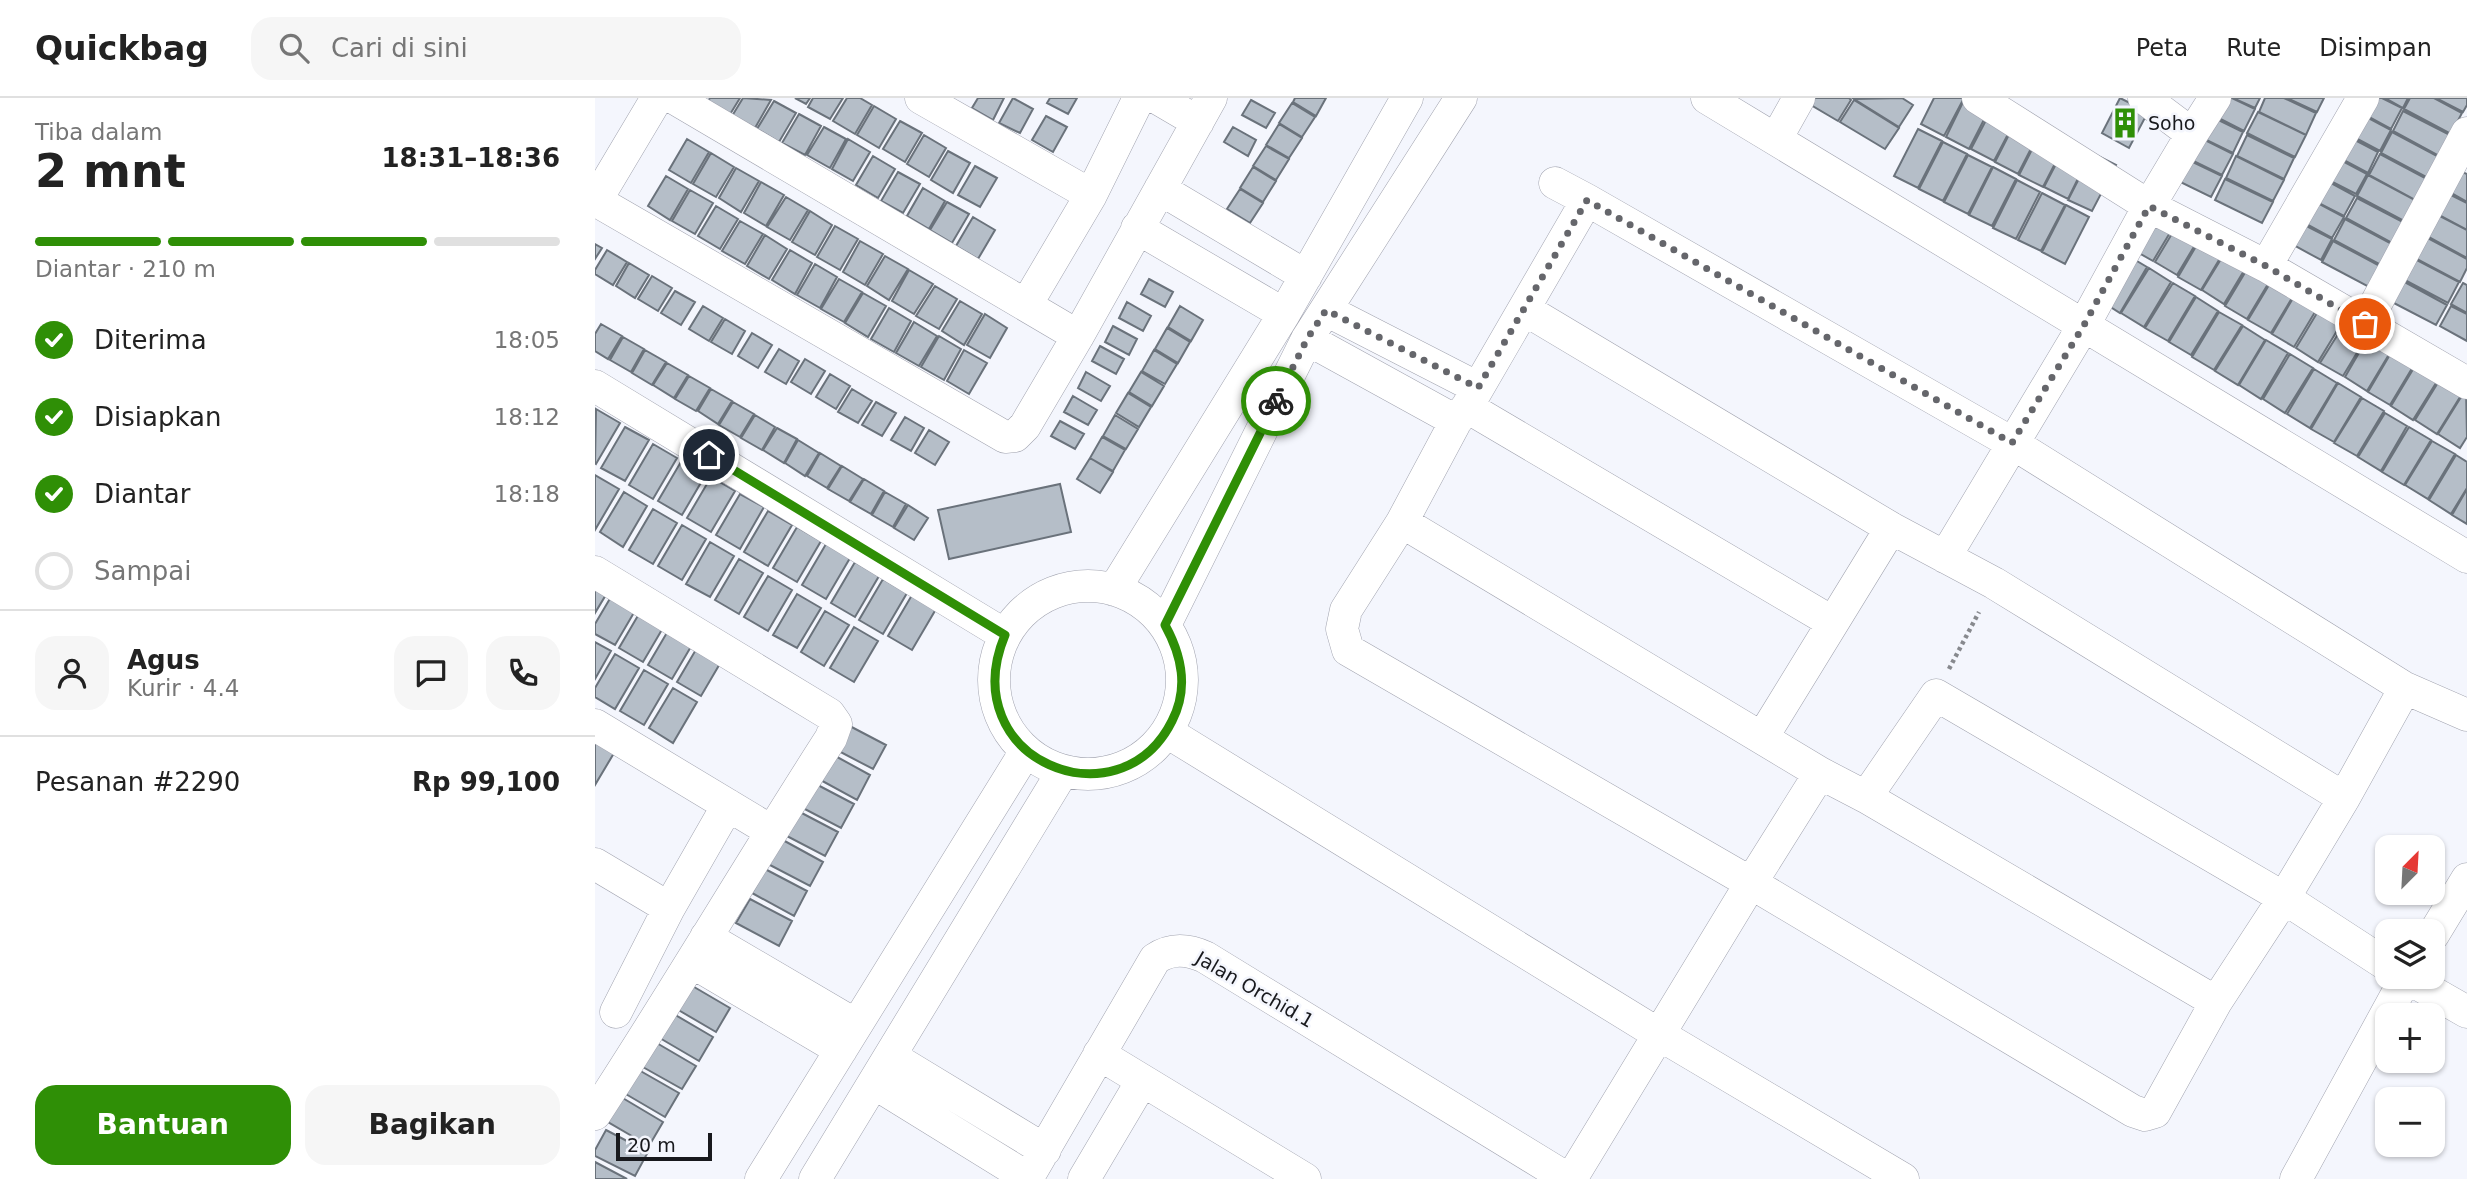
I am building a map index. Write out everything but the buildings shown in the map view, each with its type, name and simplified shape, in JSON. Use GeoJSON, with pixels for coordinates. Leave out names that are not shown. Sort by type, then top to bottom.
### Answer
{"type":"FeatureCollection","features":[{"type":"Feature","properties":{"kind":"street"},"geometry":{"type":"LineString","coordinates":[[657,98],[595,201],[1005,437],[1015,436],[1025,426],[1204,110],[1157,98]]}},
{"type":"Feature","properties":{"kind":"street"},"geometry":{"type":"LineString","coordinates":[[921,98],[1091,195]]}},
{"type":"Feature","properties":{"kind":"street"},"geometry":{"type":"LineString","coordinates":[[1026,305],[1091,195],[1139,98]]}},
{"type":"Feature","properties":{"kind":"street"},"geometry":{"type":"LineString","coordinates":[[1114,590],[1307,276],[1407,98]]}},
{"type":"Feature","properties":{"kind":"street"},"geometry":{"type":"LineString","coordinates":[[1165,625],[1307,339],[1461,98]]}},
{"type":"Feature","properties":{"kind":"street"},"geometry":{"type":"LineString","coordinates":[[1707,98],[2467,557]]}},
{"type":"Feature","properties":{"kind":"street"},"geometry":{"type":"LineString","coordinates":[[1776,139],[1799,98]]}},
{"type":"Feature","properties":{"kind":"street"},"geometry":{"type":"LineString","coordinates":[[1978,98],[2149,206],[2266,266],[2467,383]]}},
{"type":"Feature","properties":{"kind":"street"},"geometry":{"type":"LineString","coordinates":[[2144,98],[2192,134]]}},
{"type":"Feature","properties":{"kind":"street"},"geometry":{"type":"LineString","coordinates":[[1945,557],[2084,325],[2149,206],[2215,98]]}},
{"type":"Feature","properties":{"kind":"street"},"geometry":{"type":"LineString","coordinates":[[2266,266],[2363,98]]}},
{"type":"Feature","properties":{"kind":"street"},"geometry":{"type":"LineString","coordinates":[[694,103],[1078,336]]}},
{"type":"Feature","properties":{"kind":"street"},"geometry":{"type":"LineString","coordinates":[[2365,324],[2467,133]]}},
{"type":"Feature","properties":{"kind":"street"},"geometry":{"type":"LineString","coordinates":[[1555,183],[2012,443],[2405,688],[2467,715]]}},
{"type":"Feature","properties":{"kind":"street"},"geometry":{"type":"LineString","coordinates":[[1160,189],[1307,276]]}},
{"type":"Feature","properties":{"kind":"street"},"geometry":{"type":"LineString","coordinates":[[1587,200],[1402,522],[1346,610],[1342,629],[1348,650],[1751,883],[2121,1104],[2145,1115],[2155,1112],[2167,1095],[2216,1002],[2284,898],[2405,688]]}},
{"type":"Feature","properties":{"kind":"street"},"geometry":{"type":"LineString","coordinates":[[1137,228],[1284,314]]}},
{"type":"Feature","properties":{"kind":"street"},"geometry":{"type":"LineString","coordinates":[[1524,309],[1891,528],[1994,583],[2344,798]]}},
{"type":"Feature","properties":{"kind":"street"},"geometry":{"type":"LineString","coordinates":[[1326,310],[1467,405],[1832,621]]}},
{"type":"Feature","properties":{"kind":"street"},"geometry":{"type":"LineString","coordinates":[[1307,339],[1467,405]]}},
{"type":"Feature","properties":{"kind":"street"},"geometry":{"type":"LineString","coordinates":[[595,386],[1005,635]]}},
{"type":"Feature","properties":{"kind":"street"},"geometry":{"type":"LineString","coordinates":[[1402,522],[1820,773],[1866,797],[2216,1002]]}},
{"type":"Feature","properties":{"kind":"street"},"geometry":{"type":"LineString","coordinates":[[1762,738],[1891,528]]}},
{"type":"Feature","properties":{"kind":"street"},"geometry":{"type":"LineString","coordinates":[[595,572],[829,713],[836,724],[831,738],[649,1032],[595,1114]]}},
{"type":"Feature","properties":{"kind":"street"},"geometry":{"type":"LineString","coordinates":[[1093,586],[1114,590],[1142,604],[1165,625],[1176,645],[1182,667],[1182,690],[1177,712],[1167,732],[1139,759],[1121,768],[1092,774],[1063,771],[1026,751],[1011,734],[1001,716],[995,696],[995,665],[1005,635],[1017,617],[1033,604],[1051,593],[1072,587],[1093,586]]}},
{"type":"Feature","properties":{"kind":"street"},"geometry":{"type":"LineString","coordinates":[[1866,797],[1936,695],[2284,898],[2375,957]]}},
{"type":"Feature","properties":{"kind":"street"},"geometry":{"type":"LineString","coordinates":[[595,725],[771,831]]}},
{"type":"Feature","properties":{"kind":"street"},"geometry":{"type":"LineString","coordinates":[[1167,732],[1660,1035],[1903,1179]]}},
{"type":"Feature","properties":{"kind":"street"},"geometry":{"type":"LineString","coordinates":[[761,1179],[1026,751]]}},
{"type":"Feature","properties":{"kind":"street"},"geometry":{"type":"LineString","coordinates":[[815,1179],[1063,771]]}},
{"type":"Feature","properties":{"kind":"street"},"geometry":{"type":"LineString","coordinates":[[1570,1179],[1820,773]]}},
{"type":"Feature","properties":{"kind":"street"},"geometry":{"type":"LineString","coordinates":[[649,1032],[606,1005],[669,908],[728,805]]}},
{"type":"Feature","properties":{"kind":"street"},"geometry":{"type":"LineString","coordinates":[[595,864],[669,908]]}},
{"type":"Feature","properties":{"kind":"street"},"geometry":{"type":"LineString","coordinates":[[2443,919],[2467,879]]}},
{"type":"Feature","properties":{"kind":"street"},"geometry":{"type":"LineString","coordinates":[[699,950],[849,1038]]}},
{"type":"Feature","properties":{"kind":"street","name":"Jalan Orchid.1"},"geometry":{"type":"LineString","coordinates":[[1028,1179],[1155,959],[1166,951],[1190,951],[1205,957],[1570,1179]]}},
{"type":"Feature","properties":{"kind":"street"},"geometry":{"type":"LineString","coordinates":[[2296,1179],[2393,989]]}},
{"type":"Feature","properties":{"kind":"street"},"geometry":{"type":"LineString","coordinates":[[2427,989],[2467,1012]]}},
{"type":"Feature","properties":{"kind":"street"},"geometry":{"type":"LineString","coordinates":[[1099,1054],[1305,1179]]}},
{"type":"Feature","properties":{"kind":"street"},"geometry":{"type":"LineString","coordinates":[[890,1056],[1045,1150]]}},
{"type":"Feature","properties":{"kind":"street"},"geometry":{"type":"LineString","coordinates":[[1084,1179],[1142,1081]]}},
{"type":"Feature","properties":{"kind":"street"},"geometry":{"type":"LineString","coordinates":[[874,1083],[1028,1179]]}},
{"type":"Feature","properties":{"kind":"path"},"geometry":{"type":"LineString","coordinates":[[1936,695],[1994,583]]}},
{"type":"Feature","properties":{"kind":"way so far"},"geometry":{"type":"LineString","coordinates":[[1276,401],[1307,339],[1326,310],[1478,388],[1587,200],[2012,443],[2084,325],[2149,206],[2266,266],[2365,324]]}},
{"type":"Feature","properties":{"kind":"place","name":"Soho"},"geometry":{"type":"Point","coordinates":[2125,123]}},
{"type":"Feature","properties":{"kind":"route"},"geometry":{"type":"LineString","coordinates":[[709,455],[1005,635],[997,654],[995,696],[1001,716],[1011,734],[1026,751],[1063,771],[1102,773],[1139,759],[1154,747],[1167,732],[1177,712],[1182,690],[1182,667],[1176,645],[1165,625],[1276,401]]}}]}
